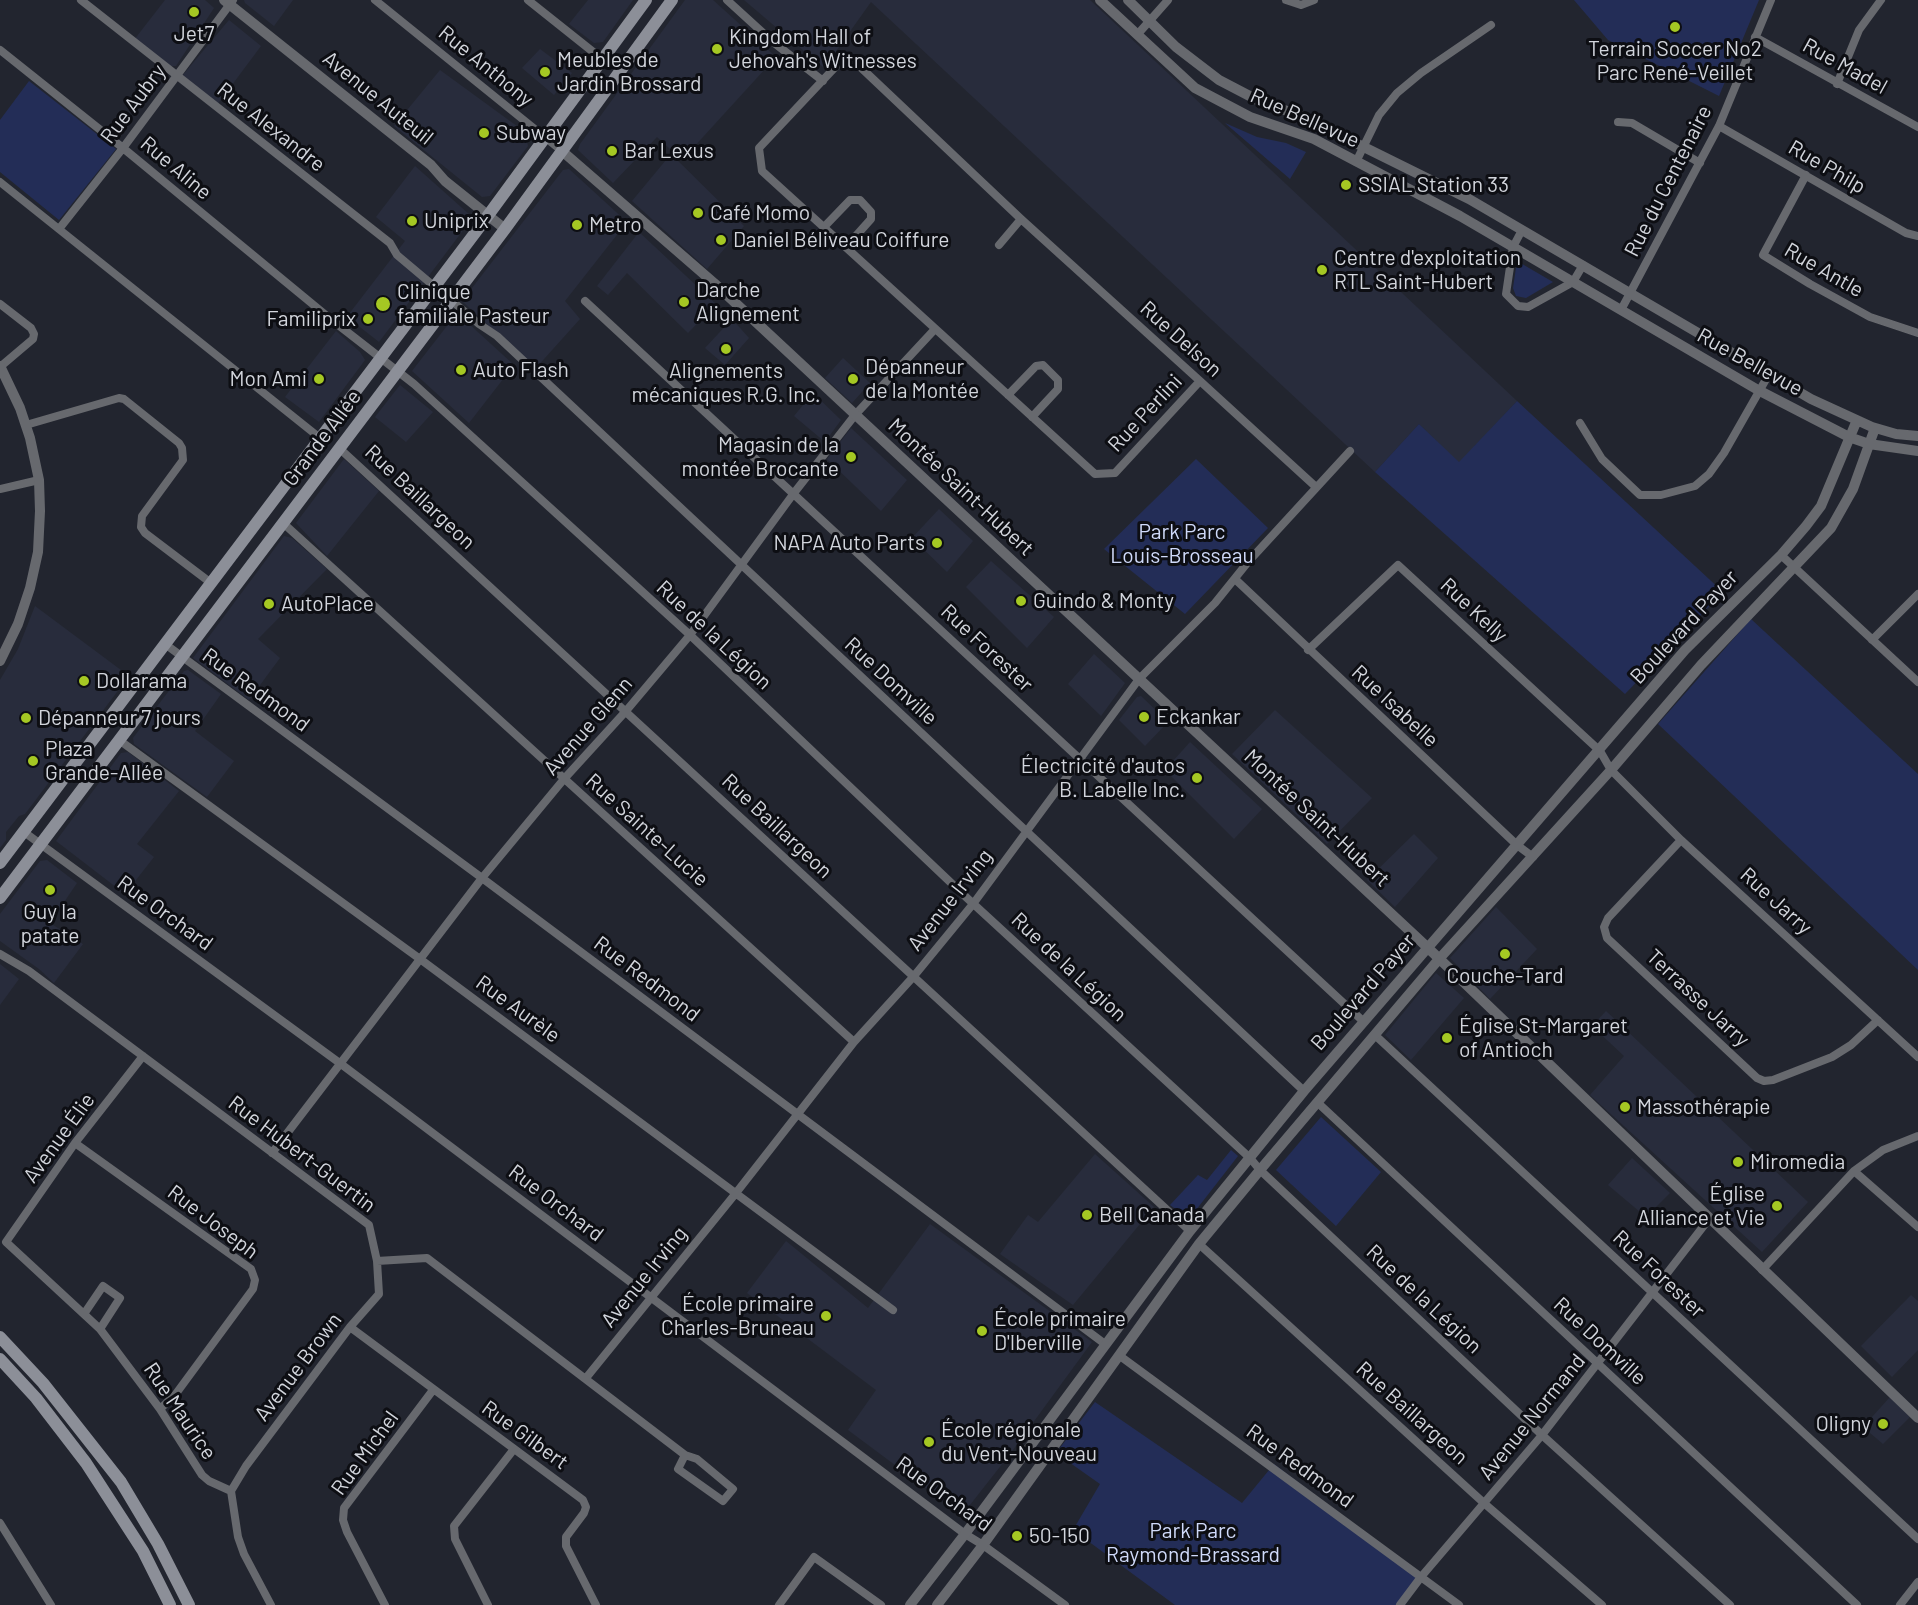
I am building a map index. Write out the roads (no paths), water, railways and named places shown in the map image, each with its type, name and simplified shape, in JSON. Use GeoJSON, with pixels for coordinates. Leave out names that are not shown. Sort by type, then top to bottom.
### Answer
{"type":"FeatureCollection","features":[{"type":"Feature","properties":{"kind":"main road","name":"Grande Allée"},"geometry":{"type":"LineString","coordinates":[[0,863],[435,287],[646,0]]}},
{"type":"Feature","properties":{"kind":"main road","name":"Grande Allée"},"geometry":{"type":"LineString","coordinates":[[0,898],[505,229],[672,0]]}},
{"type":"Feature","properties":{"kind":"main road"},"geometry":{"type":"LineString","coordinates":[[0,1337],[44,1383],[121,1482],[158,1544],[189,1605]]}},
{"type":"Feature","properties":{"kind":"main road"},"geometry":{"type":"LineString","coordinates":[[0,1359],[36,1398],[122,1515],[170,1605]]}},
{"type":"Feature","properties":{"kind":"street","name":"Rue Alexandre"},"geometry":{"type":"LineString","coordinates":[[81,0],[390,243],[397,255],[435,287]]}},
{"type":"Feature","properties":{"kind":"street","name":"Rue Anthony"},"geometry":{"type":"LineString","coordinates":[[375,0],[545,138]]}},
{"type":"Feature","properties":{"kind":"street"},"geometry":{"type":"LineString","coordinates":[[528,0],[602,59]]}},
{"type":"Feature","properties":{"kind":"street"},"geometry":{"type":"LineString","coordinates":[[728,0],[773,42],[823,81]]}},
{"type":"Feature","properties":{"kind":"street","name":"Rue Bellevue"},"geometry":{"type":"LineString","coordinates":[[1100,0],[1195,88],[1250,117],[1314,139],[1460,216],[1758,390],[1849,437],[1869,444],[1918,451]]}},
{"type":"Feature","properties":{"kind":"street","name":"Rue Bellevue"},"geometry":{"type":"LineString","coordinates":[[1128,0],[1176,47],[1219,80],[1265,104],[1297,114],[1364,145],[1469,199],[1811,399],[1875,428],[1896,434],[1918,436]]}},
{"type":"Feature","properties":{"kind":"street"},"geometry":{"type":"LineString","coordinates":[[1137,34],[1168,0]]}},
{"type":"Feature","properties":{"kind":"street"},"geometry":{"type":"LineString","coordinates":[[1286,0],[1300,5],[1314,0]]}},
{"type":"Feature","properties":{"kind":"street","name":"Rue du Centenaire"},"geometry":{"type":"LineString","coordinates":[[1621,310],[1719,126],[1771,0]]}},
{"type":"Feature","properties":{"kind":"street"},"geometry":{"type":"LineString","coordinates":[[1837,84],[1859,30],[1881,0]]}},
{"type":"Feature","properties":{"kind":"street","name":"Rue Aubry"},"geometry":{"type":"LineString","coordinates":[[59,229],[177,76],[229,1]]}},
{"type":"Feature","properties":{"kind":"street","name":"Avenue Auteuil"},"geometry":{"type":"LineString","coordinates":[[229,1],[431,165],[446,181],[505,229]]}},
{"type":"Feature","properties":{"kind":"street"},"geometry":{"type":"LineString","coordinates":[[1356,162],[1379,115],[1397,93],[1491,26]]}},
{"type":"Feature","properties":{"kind":"street","name":"Rue Madel"},"geometry":{"type":"LineString","coordinates":[[1755,37],[1918,127]]}},
{"type":"Feature","properties":{"kind":"street","name":"Rue Aline"},"geometry":{"type":"LineString","coordinates":[[0,50],[327,316]]}},
{"type":"Feature","properties":{"kind":"street","name":"Rue Delson"},"geometry":{"type":"LineString","coordinates":[[823,81],[840,62],[848,59],[855,62],[1021,219],[1317,487]]}},
{"type":"Feature","properties":{"kind":"street","name":"Rue Perlini"},"geometry":{"type":"LineString","coordinates":[[823,81],[759,148],[762,171],[1095,474],[1115,472],[1200,381]]}},
{"type":"Feature","properties":{"kind":"street"},"geometry":{"type":"LineString","coordinates":[[1618,122],[1632,123],[1700,163]]}},
{"type":"Feature","properties":{"kind":"street","name":"Rue Philp"},"geometry":{"type":"LineString","coordinates":[[1719,126],[1906,233],[1918,236]]}},
{"type":"Feature","properties":{"kind":"street","name":"Montée Saint-Hubert"},"geometry":{"type":"LineString","coordinates":[[545,138],[706,276],[1427,947],[1918,1418]]}},
{"type":"Feature","properties":{"kind":"street","name":"Rue Antle"},"geometry":{"type":"LineString","coordinates":[[1806,175],[1763,255],[1810,285],[1870,317],[1918,333]]}},
{"type":"Feature","properties":{"kind":"street"},"geometry":{"type":"LineString","coordinates":[[0,182],[320,438]]}},
{"type":"Feature","properties":{"kind":"street"},"geometry":{"type":"LineString","coordinates":[[824,227],[850,200],[860,200],[871,212],[871,219],[846,247]]}},
{"type":"Feature","properties":{"kind":"street"},"geometry":{"type":"LineString","coordinates":[[999,245],[1021,219]]}},
{"type":"Feature","properties":{"kind":"street"},"geometry":{"type":"LineString","coordinates":[[1522,230],[1513,247],[1506,294],[1518,306],[1528,307],[1573,282],[1583,265]]}},
{"type":"Feature","properties":{"kind":"street","name":"Rue Domville"},"geometry":{"type":"LineString","coordinates":[[451,300],[478,324],[497,336],[1304,1091]]}},
{"type":"Feature","properties":{"kind":"street","name":"Rue Forester"},"geometry":{"type":"LineString","coordinates":[[585,301],[1364,1022]]}},
{"type":"Feature","properties":{"kind":"street"},"geometry":{"type":"LineString","coordinates":[[0,304],[31,328],[34,334],[27,345],[0,367],[5,389],[26,425],[39,480],[39,536],[33,579],[18,624],[0,661]]}},
{"type":"Feature","properties":{"kind":"street"},"geometry":{"type":"LineString","coordinates":[[337,324],[381,358]]}},
{"type":"Feature","properties":{"kind":"street","name":"Avenue Glenn"},"geometry":{"type":"LineString","coordinates":[[272,1153],[482,878],[564,779],[690,636],[794,493],[855,415],[935,329]]}},
{"type":"Feature","properties":{"kind":"street","name":"Rue de la Légion"},"geometry":{"type":"LineString","coordinates":[[381,358],[414,384],[690,636],[973,904],[1250,1158],[1260,1170],[1542,1435],[1730,1605]]}},
{"type":"Feature","properties":{"kind":"street"},"geometry":{"type":"LineString","coordinates":[[1008,395],[1036,366],[1043,365],[1058,380],[1058,389],[1032,417]]}},
{"type":"Feature","properties":{"kind":"street"},"geometry":{"type":"LineString","coordinates":[[1580,423],[1602,459],[1640,495],[1661,495],[1695,486],[1709,474],[1724,453],[1769,374]]}},
{"type":"Feature","properties":{"kind":"street"},"geometry":{"type":"LineString","coordinates":[[26,425],[119,398],[124,399],[179,443],[183,460],[142,516],[141,527],[211,583]]}},
{"type":"Feature","properties":{"kind":"street","name":"Boulevard Payer"},"geometry":{"type":"LineString","coordinates":[[910,1605],[1190,1231],[1304,1091],[1685,650],[1781,555],[1821,506],[1857,420]]}},
{"type":"Feature","properties":{"kind":"street","name":"Boulevard Payer"},"geometry":{"type":"LineString","coordinates":[[937,1605],[983,1545],[1199,1244],[1260,1170],[1439,959],[1611,770],[1701,665],[1831,528],[1853,489],[1875,428]]}},
{"type":"Feature","properties":{"kind":"street","name":"Rue Baillargeon"},"geometry":{"type":"LineString","coordinates":[[339,448],[1190,1231]]}},
{"type":"Feature","properties":{"kind":"street","name":"Avenue Irving"},"geometry":{"type":"LineString","coordinates":[[586,1378],[736,1193],[854,1042],[914,976],[973,904],[1139,679],[1215,603],[1234,579],[1350,452]]}},
{"type":"Feature","properties":{"kind":"street"},"geometry":{"type":"LineString","coordinates":[[0,489],[39,480]]}},
{"type":"Feature","properties":{"kind":"street","name":"Rue Sainte-Lucie"},"geometry":{"type":"LineString","coordinates":[[283,523],[854,1042]]}},
{"type":"Feature","properties":{"kind":"street"},"geometry":{"type":"LineString","coordinates":[[1781,555],[1918,682]]}},
{"type":"Feature","properties":{"kind":"street","name":"Rue Kelly"},"geometry":{"type":"LineString","coordinates":[[1308,650],[1398,565],[1600,751],[1611,770]]}},
{"type":"Feature","properties":{"kind":"street","name":"Rue Isabelle"},"geometry":{"type":"LineString","coordinates":[[1234,579],[1517,845],[1533,857]]}},
{"type":"Feature","properties":{"kind":"street"},"geometry":{"type":"LineString","coordinates":[[1872,640],[1918,594]]}},
{"type":"Feature","properties":{"kind":"street","name":"Rue Redmond"},"geometry":{"type":"LineString","coordinates":[[165,644],[1105,1344]]}},
{"type":"Feature","properties":{"kind":"street","name":"Rue Aurèle"},"geometry":{"type":"LineString","coordinates":[[119,740],[420,959],[893,1310]]}},
{"type":"Feature","properties":{"kind":"street","name":"Rue Jarry"},"geometry":{"type":"LineString","coordinates":[[1611,770],[1682,840],[1918,1057]]}},
{"type":"Feature","properties":{"kind":"street","name":"Rue Orchard"},"geometry":{"type":"LineString","coordinates":[[24,832],[341,1064],[965,1534],[1065,1605]]}},
{"type":"Feature","properties":{"kind":"street","name":"Terrasse Jarry"},"geometry":{"type":"LineString","coordinates":[[1682,840],[1608,918],[1604,927],[1607,938],[1757,1078],[1764,1081],[1773,1080],[1832,1057],[1851,1045],[1878,1020]]}},
{"type":"Feature","properties":{"kind":"street","name":"Rue Hubert-Guertin"},"geometry":{"type":"LineString","coordinates":[[0,954],[29,971],[369,1225],[377,1261]]}},
{"type":"Feature","properties":{"kind":"street","name":"Rue Forester"},"geometry":{"type":"LineString","coordinates":[[1376,1036],[1918,1539]]}},
{"type":"Feature","properties":{"kind":"street","name":"Avenue Élie"},"geometry":{"type":"LineString","coordinates":[[6,1242],[75,1143],[142,1056]]}},
{"type":"Feature","properties":{"kind":"street","name":"Rue Domville"},"geometry":{"type":"LineString","coordinates":[[1318,1103],[1857,1605]]}},
{"type":"Feature","properties":{"kind":"street"},"geometry":{"type":"LineString","coordinates":[[1762,1270],[1854,1171],[1883,1150],[1918,1136]]}},
{"type":"Feature","properties":{"kind":"street","name":"Rue Joseph"},"geometry":{"type":"LineString","coordinates":[[75,1143],[251,1269],[255,1280],[253,1289],[175,1395],[160,1409]]}},
{"type":"Feature","properties":{"kind":"street"},"geometry":{"type":"LineString","coordinates":[[1854,1171],[1918,1227]]}},
{"type":"Feature","properties":{"kind":"street","name":"Avenue Normand"},"geometry":{"type":"LineString","coordinates":[[1400,1605],[1599,1364],[1709,1219]]}},
{"type":"Feature","properties":{"kind":"street","name":"Rue Maurice"},"geometry":{"type":"LineString","coordinates":[[6,1242],[100,1329],[160,1409],[202,1475],[209,1481],[231,1491]]}},
{"type":"Feature","properties":{"kind":"street","name":"Rue Baillargeon"},"geometry":{"type":"LineString","coordinates":[[1199,1244],[1485,1504],[1602,1605]]}},
{"type":"Feature","properties":{"kind":"street"},"geometry":{"type":"LineString","coordinates":[[377,1261],[427,1258],[733,1489],[723,1501],[678,1469],[685,1455]]}},
{"type":"Feature","properties":{"kind":"street","name":"Avenue Brown"},"geometry":{"type":"LineString","coordinates":[[231,1491],[246,1466],[350,1327],[379,1294],[377,1261]]}},
{"type":"Feature","properties":{"kind":"street"},"geometry":{"type":"LineString","coordinates":[[84,1314],[103,1286],[120,1298],[100,1329]]}},
{"type":"Feature","properties":{"kind":"street","name":"Rue Gilbert"},"geometry":{"type":"LineString","coordinates":[[350,1327],[583,1500],[586,1507],[584,1513],[566,1537],[566,1546],[596,1605]]}},
{"type":"Feature","properties":{"kind":"street","name":"Rue Redmond"},"geometry":{"type":"LineString","coordinates":[[1120,1356],[1459,1605]]}},
{"type":"Feature","properties":{"kind":"street","name":"Rue Michel"},"geometry":{"type":"LineString","coordinates":[[385,1605],[347,1532],[343,1520],[344,1508],[433,1390]]}},
{"type":"Feature","properties":{"kind":"street"},"geometry":{"type":"LineString","coordinates":[[488,1605],[455,1539],[454,1526],[514,1449]]}},
{"type":"Feature","properties":{"kind":"street"},"geometry":{"type":"LineString","coordinates":[[231,1491],[238,1537],[244,1554],[271,1605]]}},
{"type":"Feature","properties":{"kind":"street"},"geometry":{"type":"LineString","coordinates":[[0,1523],[51,1605]]}},
{"type":"Feature","properties":{"kind":"street"},"geometry":{"type":"LineString","coordinates":[[779,1605],[814,1557],[881,1605]]}},
{"type":"Feature","properties":{"kind":"street"},"geometry":{"type":"LineString","coordinates":[[1900,1605],[1918,1582]]}},
{"type":"Feature","properties":{"kind":"place","name":"Jet7"},"geometry":{"type":"Point","coordinates":[194,12]}},
{"type":"Feature","properties":{"kind":"place","name":"Terrain Soccer No2 Parc René-Veillet"},"geometry":{"type":"Point","coordinates":[1675,27]}},
{"type":"Feature","properties":{"kind":"place","name":"Kingdom Hall of Jehovah's Witnesses"},"geometry":{"type":"Point","coordinates":[717,49]}},
{"type":"Feature","properties":{"kind":"place","name":"Meubles de Jardin Brossard"},"geometry":{"type":"Point","coordinates":[545,72]}},
{"type":"Feature","properties":{"kind":"place","name":"Subway"},"geometry":{"type":"Point","coordinates":[484,133]}},
{"type":"Feature","properties":{"kind":"place","name":"Bar Lexus"},"geometry":{"type":"Point","coordinates":[612,151]}},
{"type":"Feature","properties":{"kind":"place","name":"SSIAL Station 33"},"geometry":{"type":"Point","coordinates":[1346,185]}},
{"type":"Feature","properties":{"kind":"place","name":"Café Momo"},"geometry":{"type":"Point","coordinates":[698,213]}},
{"type":"Feature","properties":{"kind":"place","name":"Uniprix"},"geometry":{"type":"Point","coordinates":[412,221]}},
{"type":"Feature","properties":{"kind":"place","name":"Metro"},"geometry":{"type":"Point","coordinates":[577,225]}},
{"type":"Feature","properties":{"kind":"place","name":"Daniel Béliveau Coiffure"},"geometry":{"type":"Point","coordinates":[721,240]}},
{"type":"Feature","properties":{"kind":"place","name":"Centre d'exploitation RTL Saint-Hubert"},"geometry":{"type":"Point","coordinates":[1322,270]}},
{"type":"Feature","properties":{"kind":"place","name":"Darche Alignement"},"geometry":{"type":"Point","coordinates":[684,302]}},
{"type":"Feature","properties":{"kind":"place","name":"Clinique familiale Pasteur"},"geometry":{"type":"Point","coordinates":[383,304]}},
{"type":"Feature","properties":{"kind":"place","name":"Familiprix"},"geometry":{"type":"Point","coordinates":[368,319]}},
{"type":"Feature","properties":{"kind":"place","name":"Alignements mécaniques R.G. Inc."},"geometry":{"type":"Point","coordinates":[726,349]}},
{"type":"Feature","properties":{"kind":"place","name":"Auto Flash"},"geometry":{"type":"Point","coordinates":[461,370]}},
{"type":"Feature","properties":{"kind":"place","name":"Mon Ami"},"geometry":{"type":"Point","coordinates":[319,379]}},
{"type":"Feature","properties":{"kind":"place","name":"Dépanneur de la Montée"},"geometry":{"type":"Point","coordinates":[853,379]}},
{"type":"Feature","properties":{"kind":"place","name":"Magasin de la montée Brocante"},"geometry":{"type":"Point","coordinates":[851,457]}},
{"type":"Feature","properties":{"kind":"place","name":"NAPA Auto Parts"},"geometry":{"type":"Point","coordinates":[937,543]}},
{"type":"Feature","properties":{"kind":"place","name":"Guindo & Monty"},"geometry":{"type":"Point","coordinates":[1021,601]}},
{"type":"Feature","properties":{"kind":"place","name":"AutoPlace"},"geometry":{"type":"Point","coordinates":[269,604]}},
{"type":"Feature","properties":{"kind":"place","name":"Dollarama"},"geometry":{"type":"Point","coordinates":[84,681]}},
{"type":"Feature","properties":{"kind":"place","name":"Eckankar"},"geometry":{"type":"Point","coordinates":[1144,717]}},
{"type":"Feature","properties":{"kind":"place","name":"Dépanneur 7 jours"},"geometry":{"type":"Point","coordinates":[26,718]}},
{"type":"Feature","properties":{"kind":"place","name":"Plaza Grande-Allée"},"geometry":{"type":"Point","coordinates":[33,761]}},
{"type":"Feature","properties":{"kind":"place","name":"Électricité d'autos B. Labelle Inc."},"geometry":{"type":"Point","coordinates":[1197,778]}},
{"type":"Feature","properties":{"kind":"place","name":"Guy la patate"},"geometry":{"type":"Point","coordinates":[50,890]}},
{"type":"Feature","properties":{"kind":"place","name":"Couche-Tard"},"geometry":{"type":"Point","coordinates":[1505,954]}},
{"type":"Feature","properties":{"kind":"place","name":"Église St-Margaret of Antioch"},"geometry":{"type":"Point","coordinates":[1447,1038]}},
{"type":"Feature","properties":{"kind":"place","name":"Massothérapie"},"geometry":{"type":"Point","coordinates":[1625,1107]}},
{"type":"Feature","properties":{"kind":"place","name":"Miromedia"},"geometry":{"type":"Point","coordinates":[1738,1162]}},
{"type":"Feature","properties":{"kind":"place","name":"Église Alliance et Vie"},"geometry":{"type":"Point","coordinates":[1777,1206]}},
{"type":"Feature","properties":{"kind":"place","name":"Bell Canada"},"geometry":{"type":"Point","coordinates":[1087,1215]}},
{"type":"Feature","properties":{"kind":"place","name":"École primaire Charles-Bruneau"},"geometry":{"type":"Point","coordinates":[826,1316]}},
{"type":"Feature","properties":{"kind":"place","name":"École primaire D'Iberville"},"geometry":{"type":"Point","coordinates":[982,1331]}},
{"type":"Feature","properties":{"kind":"place","name":"Oligny"},"geometry":{"type":"Point","coordinates":[1883,1424]}},
{"type":"Feature","properties":{"kind":"place","name":"École régionale du Vent-Nouveau"},"geometry":{"type":"Point","coordinates":[929,1442]}},
{"type":"Feature","properties":{"kind":"place","name":"50-150"},"geometry":{"type":"Point","coordinates":[1017,1536]}},
{"type":"Feature","properties":{"kind":"park label","name":"Park Parc Louis-Brosseau"},"geometry":{"type":"Point","coordinates":[1182,544]}},
{"type":"Feature","properties":{"kind":"park label","name":"Park Parc Raymond-Brassard"},"geometry":{"type":"Point","coordinates":[1193,1543]}}]}
